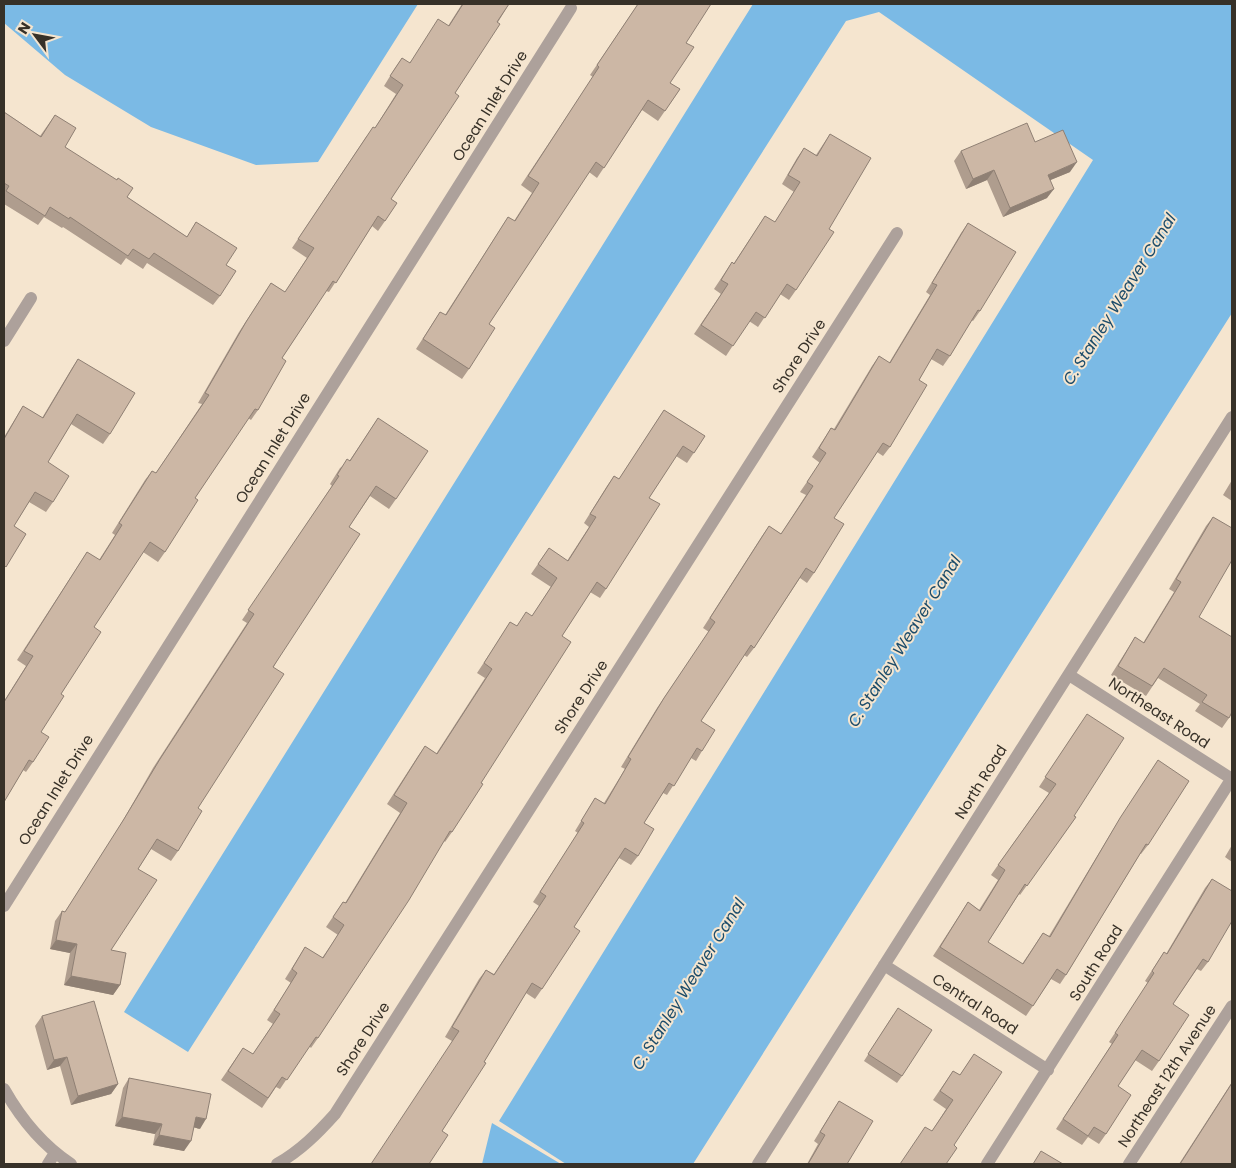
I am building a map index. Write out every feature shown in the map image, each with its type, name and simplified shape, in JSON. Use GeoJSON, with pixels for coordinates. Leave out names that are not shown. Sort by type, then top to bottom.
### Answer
{"type":"FeatureCollection","features":[{"type":"Feature","properties":{"kind":"street","name":"Ocean Inlet Drive"},"geometry":{"type":"LineString","coordinates":[[4,906],[11,892],[571,8]]}},
{"type":"Feature","properties":{"kind":"street","name":"Shore Drive"},"geometry":{"type":"LineString","coordinates":[[277,1164],[287,1159],[313,1139],[334,1114],[897,233]]}},
{"type":"Feature","properties":{"kind":"street"},"geometry":{"type":"LineString","coordinates":[[4,340],[31,298]]}},
{"type":"Feature","properties":{"kind":"street","name":"North Road"},"geometry":{"type":"LineString","coordinates":[[758,1164],[1232,417]]}},
{"type":"Feature","properties":{"kind":"street","name":"Northeast Road"},"geometry":{"type":"LineString","coordinates":[[1069,674],[1232,778]]}},
{"type":"Feature","properties":{"kind":"street","name":"South Road"},"geometry":{"type":"LineString","coordinates":[[987,1164],[1232,778]]}},
{"type":"Feature","properties":{"kind":"street","name":"Central Road"},"geometry":{"type":"LineString","coordinates":[[884,965],[1048,1070]]}},
{"type":"Feature","properties":{"kind":"street","name":"Northeast 12th Avenue"},"geometry":{"type":"LineString","coordinates":[[1129,1164],[1232,1006]]}},
{"type":"Feature","properties":{"kind":"street"},"geometry":{"type":"LineString","coordinates":[[4,1089],[15,1109],[36,1135],[55,1153],[71,1164]]}},
{"type":"Feature","properties":{"kind":"street"},"geometry":{"type":"LineString","coordinates":[[48,1164],[55,1153]]}},
{"type":"Feature","properties":{"kind":"water"},"geometry":{"type":"Polygon","coordinates":[[[4,4],[418,4],[318,162],[256,165],[151,127],[65,75],[4,23],[4,4]]]}},
{"type":"Feature","properties":{"kind":"water","name":"C. Stanley Weaver Canal"},"geometry":{"type":"Polygon","coordinates":[[[753,4],[1232,4],[1232,313],[693,1164],[566,1164],[499,1121],[1093,160],[879,12],[846,21],[188,1052],[124,1012],[753,4]]]}},
{"type":"Feature","properties":{"kind":"water"},"geometry":{"type":"Polygon","coordinates":[[[492,1123],[561,1164],[482,1164],[492,1123]]]}},
{"type":"Feature","properties":{"kind":"building"},"geometry":{"type":"Polygon","coordinates":[[[463,4],[509,4],[497,22],[500,24],[455,93],[459,96],[391,199],[397,203],[385,221],[378,216],[336,283],[333,281],[282,358],[286,361],[258,410],[255,409],[195,498],[198,500],[165,552],[150,542],[94,627],[101,632],[61,694],[64,696],[41,732],[49,737],[33,762],[29,760],[4,802],[4,702],[33,656],[24,651],[87,552],[100,560],[122,525],[119,523],[152,471],[156,473],[209,395],[205,393],[271,283],[285,292],[314,248],[298,239],[403,85],[390,76],[402,58],[410,63],[438,19],[449,26],[463,4]]]}},
{"type":"Feature","properties":{"kind":"building"},"geometry":{"type":"Polygon","coordinates":[[[638,4],[711,4],[686,43],[694,47],[670,83],[680,89],[665,111],[648,100],[604,168],[596,162],[489,324],[495,328],[469,369],[423,339],[440,312],[446,315],[508,217],[515,221],[539,183],[528,176],[599,67],[597,65],[638,4]]]}},
{"type":"Feature","properties":{"kind":"building"},"geometry":{"type":"Polygon","coordinates":[[[4,112],[41,137],[55,115],[76,128],[65,147],[133,188],[127,197],[187,237],[196,222],[237,248],[226,265],[236,271],[220,296],[154,253],[149,259],[133,249],[128,256],[70,217],[69,219],[50,207],[45,216],[6,191],[9,186],[4,183],[4,112]]]}},
{"type":"Feature","properties":{"kind":"building"},"geometry":{"type":"Polygon","coordinates":[[[1027,123],[1035,142],[1063,130],[1077,162],[1048,175],[1054,189],[1010,208],[994,170],[973,179],[961,151],[1027,123]]]}},
{"type":"Feature","properties":{"kind":"building"},"geometry":{"type":"Polygon","coordinates":[[[830,134],[871,158],[829,229],[834,232],[796,290],[787,284],[765,318],[756,312],[733,346],[701,325],[728,284],[721,280],[732,262],[734,264],[765,216],[775,222],[800,182],[788,175],[804,148],[817,156],[830,134]]]}},
{"type":"Feature","properties":{"kind":"building"},"geometry":{"type":"Polygon","coordinates":[[[968,223],[1016,252],[950,356],[937,349],[919,380],[927,385],[890,447],[883,443],[834,518],[844,524],[814,573],[806,568],[754,648],[751,645],[701,721],[715,730],[702,751],[697,748],[674,786],[669,783],[644,823],[654,829],[638,856],[625,848],[574,927],[580,931],[542,989],[532,983],[484,1062],[486,1063],[442,1131],[448,1135],[429,1164],[371,1164],[459,1031],[452,1027],[486,970],[494,975],[546,896],[540,892],[584,823],[581,821],[595,798],[605,804],[631,759],[628,757],[664,698],[715,622],[710,618],[769,526],[781,534],[813,486],[807,482],[826,453],[819,448],[831,428],[835,430],[879,356],[890,363],[937,285],[932,283],[968,223]]]}},
{"type":"Feature","properties":{"kind":"building"},"geometry":{"type":"Polygon","coordinates":[[[78,359],[135,393],[110,434],[77,414],[48,462],[69,476],[53,502],[35,492],[14,526],[26,534],[6,567],[4,565],[4,439],[23,406],[43,418],[78,359]]]}},
{"type":"Feature","properties":{"kind":"building"},"geometry":{"type":"Polygon","coordinates":[[[664,410],[705,436],[694,453],[683,446],[649,498],[660,504],[606,589],[597,582],[562,636],[571,642],[481,783],[483,784],[452,832],[450,831],[409,900],[318,1038],[316,1037],[287,1080],[282,1077],[268,1098],[228,1071],[243,1048],[253,1054],[280,1014],[274,1010],[297,973],[292,969],[305,947],[323,958],[344,925],[333,917],[343,902],[346,903],[407,803],[394,795],[425,746],[437,754],[492,669],[484,663],[510,622],[517,626],[526,612],[532,616],[557,578],[538,564],[549,548],[568,561],[596,517],[590,514],[614,476],[619,479],[664,410]]]}},
{"type":"Feature","properties":{"kind":"building"},"geometry":{"type":"Polygon","coordinates":[[[378,418],[428,451],[396,499],[376,486],[349,527],[360,534],[273,667],[284,674],[198,808],[202,811],[178,851],[157,839],[138,869],[157,880],[111,950],[126,953],[120,985],[71,976],[77,944],[56,940],[62,911],[65,912],[160,759],[254,614],[248,610],[339,476],[337,475],[347,459],[350,461],[378,418]]]}},
{"type":"Feature","properties":{"kind":"building"},"geometry":{"type":"Polygon","coordinates":[[[1213,517],[1232,528],[1232,560],[1199,617],[1232,637],[1232,712],[1229,718],[1202,702],[1207,695],[1164,668],[1152,686],[1118,666],[1135,637],[1144,643],[1181,582],[1176,579],[1213,517]]]}},
{"type":"Feature","properties":{"kind":"building"},"geometry":{"type":"Polygon","coordinates":[[[1087,714],[1124,738],[1074,816],[1076,817],[1027,886],[1025,884],[988,942],[1023,964],[1043,933],[1050,937],[1120,818],[1158,760],[1189,781],[1148,845],[1146,844],[1066,975],[1057,969],[1033,1006],[940,947],[968,902],[980,911],[1005,870],[998,865],[1056,784],[1045,777],[1087,714]]]}},
{"type":"Feature","properties":{"kind":"building"},"geometry":{"type":"Polygon","coordinates":[[[1212,879],[1232,891],[1232,921],[1208,962],[1203,959],[1173,1004],[1189,1015],[1159,1061],[1142,1050],[1118,1086],[1131,1095],[1106,1134],[1094,1127],[1088,1136],[1063,1119],[1118,1035],[1115,1033],[1154,973],[1152,971],[1164,952],[1167,954],[1212,879]]]}},
{"type":"Feature","properties":{"kind":"building"},"geometry":{"type":"Polygon","coordinates":[[[94,1001],[118,1084],[78,1096],[67,1057],[54,1060],[42,1016],[94,1001]]]}},
{"type":"Feature","properties":{"kind":"building"},"geometry":{"type":"Polygon","coordinates":[[[898,1008],[932,1030],[902,1076],[868,1054],[898,1008]]]}},
{"type":"Feature","properties":{"kind":"building"},"geometry":{"type":"Polygon","coordinates":[[[974,1054],[1002,1072],[954,1145],[957,1148],[946,1164],[900,1164],[925,1127],[932,1131],[953,1100],[940,1091],[953,1071],[960,1075],[974,1054]]]}},
{"type":"Feature","properties":{"kind":"building"},"geometry":{"type":"Polygon","coordinates":[[[129,1078],[211,1094],[206,1119],[196,1117],[191,1141],[159,1135],[162,1124],[122,1117],[129,1078]]]}},
{"type":"Feature","properties":{"kind":"building"},"geometry":{"type":"Polygon","coordinates":[[[1232,1083],[1232,1164],[1180,1164],[1232,1083]]]}},
{"type":"Feature","properties":{"kind":"building"},"geometry":{"type":"Polygon","coordinates":[[[839,1101],[873,1121],[847,1164],[808,1164],[825,1135],[820,1132],[839,1101]]]}},
{"type":"Feature","properties":{"kind":"building"},"geometry":{"type":"Polygon","coordinates":[[[1041,1151],[1063,1164],[1033,1164],[1041,1151]]]}}]}
